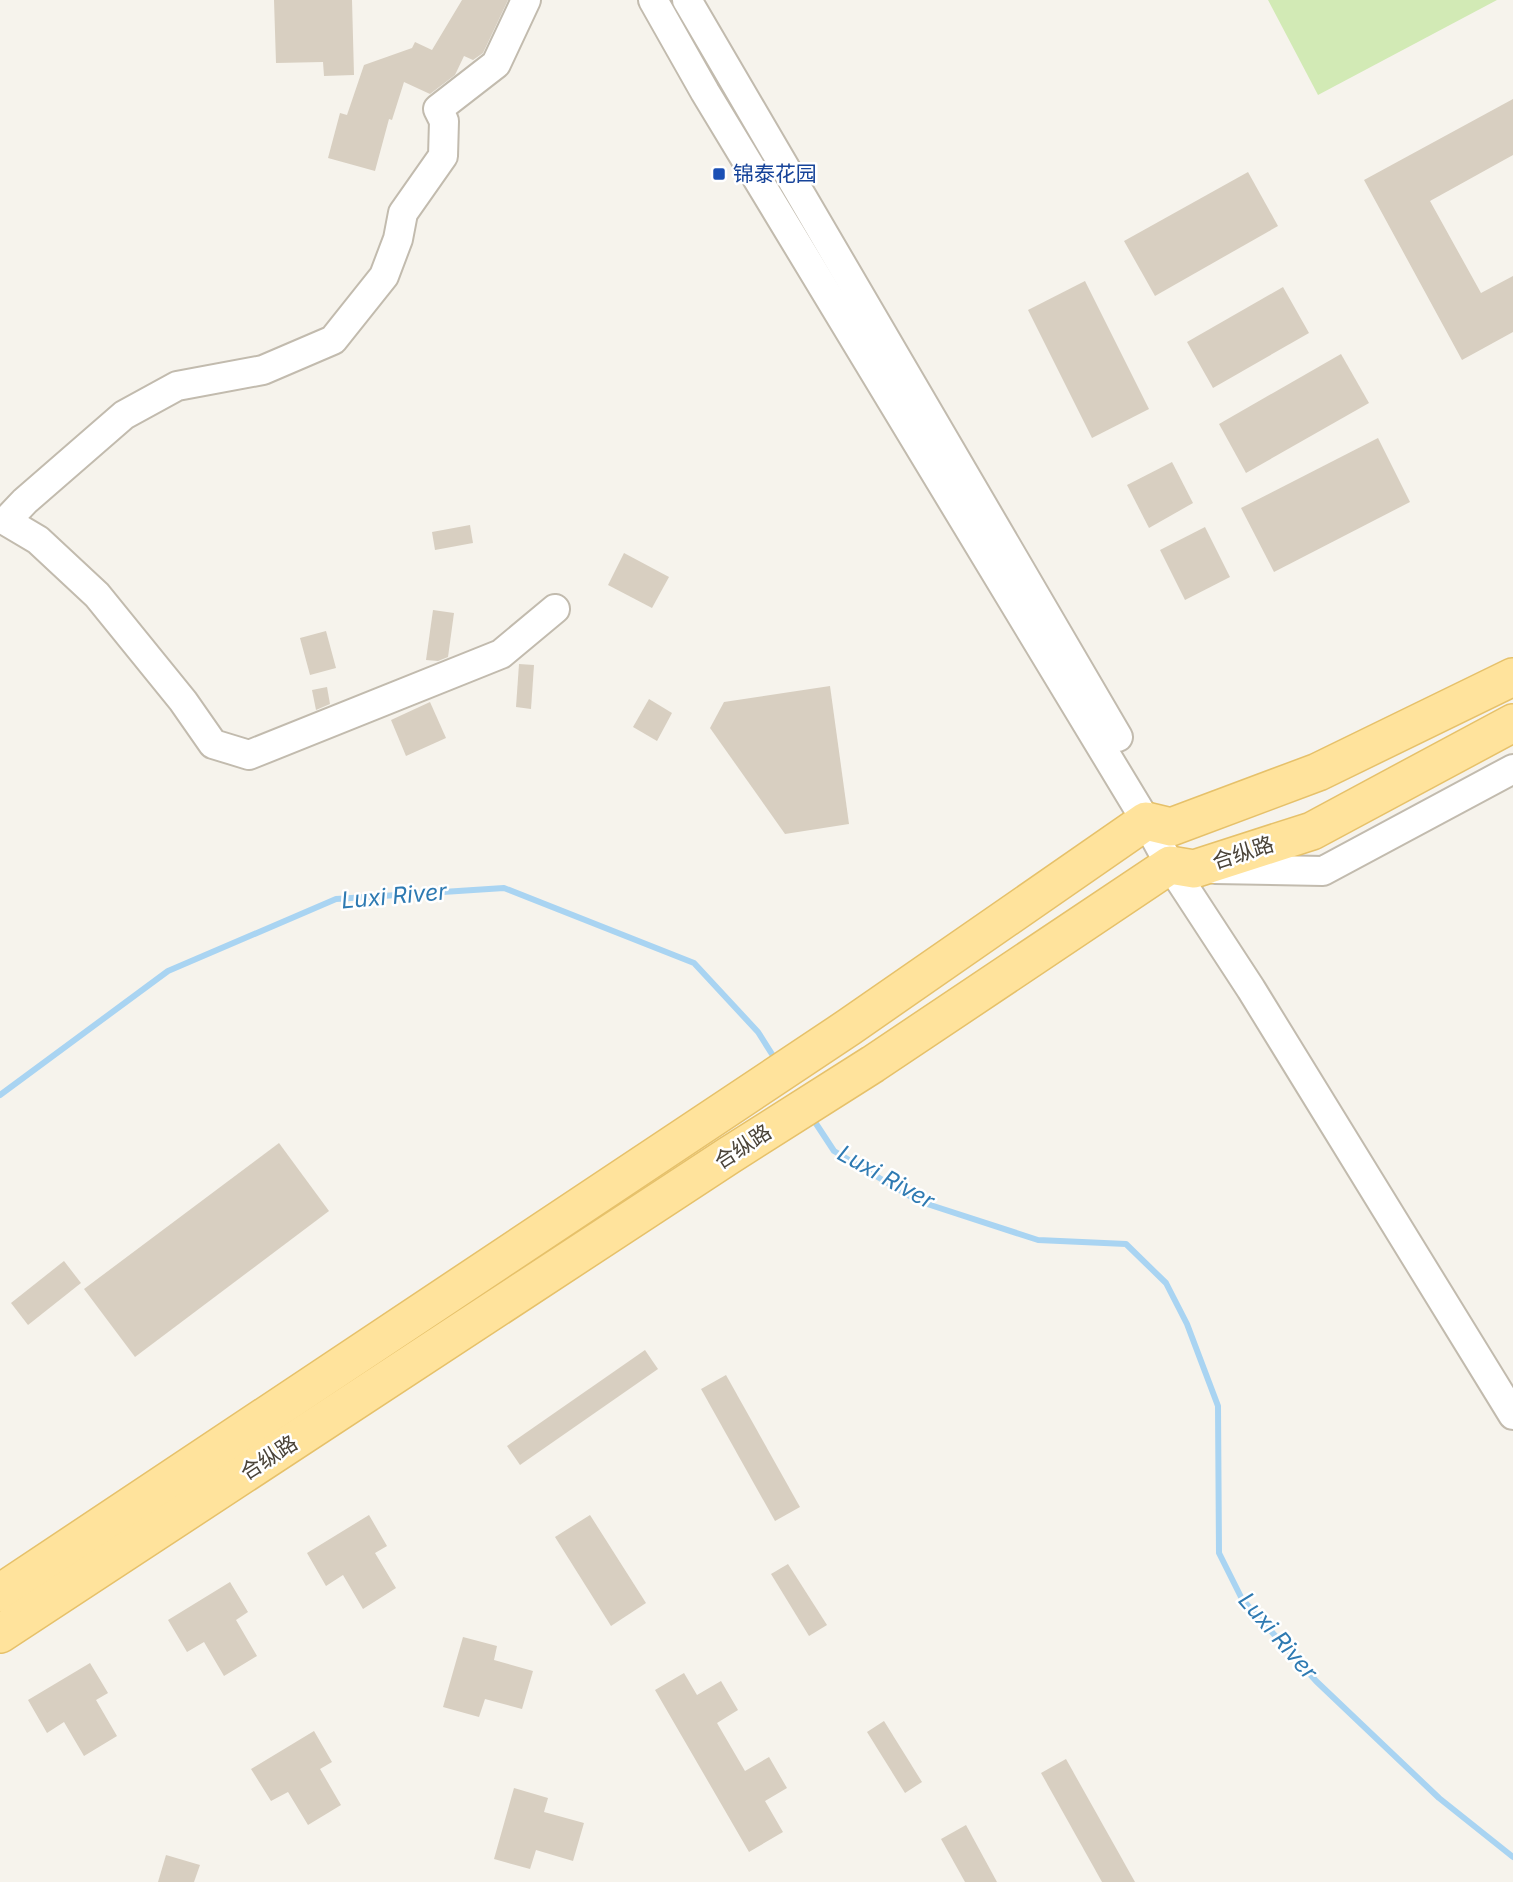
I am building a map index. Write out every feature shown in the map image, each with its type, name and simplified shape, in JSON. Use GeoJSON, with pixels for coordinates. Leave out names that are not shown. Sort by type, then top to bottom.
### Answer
{"type":"FeatureCollection","features":[{"type":"Feature","properties":{"kind":"main road"},"geometry":{"type":"LineString","coordinates":[[1159,824],[1318,772],[1513,677]]}},
{"type":"Feature","properties":{"kind":"main road","name":"合纵路"},"geometry":{"type":"LineString","coordinates":[[0,1634],[728,1156],[1182,867],[1312,831],[1513,723]]}},
{"type":"Feature","properties":{"kind":"main road","name":"合纵路"},"geometry":{"type":"LineString","coordinates":[[0,1593],[708,1120],[1159,824]]}},
{"type":"Feature","properties":{"kind":"street"},"geometry":{"type":"LineString","coordinates":[[526,0],[496,64],[438,109],[444,121],[443,156],[403,213],[398,239],[384,276],[333,340],[263,370],[177,386],[124,415],[25,501],[6,521],[38,540],[97,595],[183,701],[213,744],[249,755],[501,654],[555,609]]}},
{"type":"Feature","properties":{"kind":"street"},"geometry":{"type":"LineString","coordinates":[[653,0],[705,92],[1159,824]]}},
{"type":"Feature","properties":{"kind":"street"},"geometry":{"type":"LineString","coordinates":[[687,0],[1258,1001],[1513,1415]]}},
{"type":"Feature","properties":{"kind":"street"},"geometry":{"type":"LineString","coordinates":[[1182,867],[1323,871],[1513,769]]}},
{"type":"Feature","properties":{"kind":"street"},"geometry":{"type":"LineString","coordinates":[[1182,867],[1513,1380]]}},
{"type":"Feature","properties":{"kind":"green space"},"geometry":{"type":"Polygon","coordinates":[[[1268,0],[1497,0],[1318,95],[1268,0]]]}},
{"type":"Feature","properties":{"kind":"building"},"geometry":{"type":"Polygon","coordinates":[[[274,0],[352,0],[354,75],[324,76],[323,62],[276,63],[274,0]]]}},
{"type":"Feature","properties":{"kind":"building"},"geometry":{"type":"Polygon","coordinates":[[[462,0],[508,0],[483,53],[473,60],[464,56],[455,75],[430,94],[404,82],[392,120],[389,119],[375,171],[328,158],[340,113],[347,115],[364,65],[412,48],[415,42],[432,50],[462,0]]]}},
{"type":"Feature","properties":{"kind":"building"},"geometry":{"type":"Polygon","coordinates":[[[1513,99],[1513,155],[1430,201],[1481,293],[1513,276],[1513,332],[1462,360],[1364,180],[1513,99]]]}},
{"type":"Feature","properties":{"kind":"building"},"geometry":{"type":"Polygon","coordinates":[[[1248,172],[1278,226],[1155,296],[1124,241],[1248,172]]]}},
{"type":"Feature","properties":{"kind":"building"},"geometry":{"type":"Polygon","coordinates":[[[1085,281],[1149,409],[1092,438],[1028,310],[1085,281]]]}},
{"type":"Feature","properties":{"kind":"building"},"geometry":{"type":"Polygon","coordinates":[[[1283,287],[1309,333],[1213,388],[1187,342],[1283,287]]]}},
{"type":"Feature","properties":{"kind":"building"},"geometry":{"type":"Polygon","coordinates":[[[1341,354],[1369,403],[1246,473],[1219,424],[1341,354]]]}},
{"type":"Feature","properties":{"kind":"building"},"geometry":{"type":"Polygon","coordinates":[[[1378,438],[1410,502],[1274,572],[1241,508],[1378,438]]]}},
{"type":"Feature","properties":{"kind":"building"},"geometry":{"type":"Polygon","coordinates":[[[1172,462],[1193,503],[1149,528],[1127,485],[1172,462]]]}},
{"type":"Feature","properties":{"kind":"building"},"geometry":{"type":"Polygon","coordinates":[[[470,525],[473,543],[435,550],[432,532],[470,525]]]}},
{"type":"Feature","properties":{"kind":"building"},"geometry":{"type":"Polygon","coordinates":[[[1205,527],[1230,577],[1185,600],[1160,550],[1205,527]]]}},
{"type":"Feature","properties":{"kind":"building"},"geometry":{"type":"Polygon","coordinates":[[[624,553],[669,577],[652,608],[608,585],[624,553]]]}},
{"type":"Feature","properties":{"kind":"building"},"geometry":{"type":"Polygon","coordinates":[[[433,610],[454,613],[448,657],[438,661],[426,660],[433,610]]]}},
{"type":"Feature","properties":{"kind":"building"},"geometry":{"type":"Polygon","coordinates":[[[326,631],[336,668],[310,675],[300,638],[326,631]]]}},
{"type":"Feature","properties":{"kind":"building"},"geometry":{"type":"Polygon","coordinates":[[[519,664],[534,665],[531,709],[516,707],[519,664]]]}},
{"type":"Feature","properties":{"kind":"building"},"geometry":{"type":"Polygon","coordinates":[[[830,686],[849,824],[785,834],[710,728],[724,702],[830,686]]]}},
{"type":"Feature","properties":{"kind":"building"},"geometry":{"type":"Polygon","coordinates":[[[327,687],[330,704],[316,710],[312,690],[327,687]]]}},
{"type":"Feature","properties":{"kind":"building"},"geometry":{"type":"Polygon","coordinates":[[[649,699],[672,713],[657,741],[633,727],[649,699]]]}},
{"type":"Feature","properties":{"kind":"building"},"geometry":{"type":"Polygon","coordinates":[[[430,702],[446,738],[406,756],[391,720],[430,702]]]}},
{"type":"Feature","properties":{"kind":"building"},"geometry":{"type":"Polygon","coordinates":[[[279,1143],[329,1211],[135,1357],[84,1289],[279,1143]]]}},
{"type":"Feature","properties":{"kind":"building"},"geometry":{"type":"Polygon","coordinates":[[[64,1261],[81,1283],[28,1325],[11,1303],[64,1261]]]}},
{"type":"Feature","properties":{"kind":"building"},"geometry":{"type":"Polygon","coordinates":[[[645,1350],[658,1369],[520,1465],[507,1446],[645,1350]]]}},
{"type":"Feature","properties":{"kind":"building"},"geometry":{"type":"Polygon","coordinates":[[[726,1375],[800,1507],[775,1521],[701,1389],[726,1375]]]}},
{"type":"Feature","properties":{"kind":"building"},"geometry":{"type":"Polygon","coordinates":[[[369,1515],[387,1546],[375,1553],[396,1588],[363,1609],[343,1575],[326,1586],[307,1553],[369,1515]]]}},
{"type":"Feature","properties":{"kind":"building"},"geometry":{"type":"Polygon","coordinates":[[[590,1515],[646,1603],[611,1626],[555,1537],[590,1515]]]}},
{"type":"Feature","properties":{"kind":"building"},"geometry":{"type":"Polygon","coordinates":[[[788,1564],[827,1625],[809,1636],[771,1574],[788,1564]]]}},
{"type":"Feature","properties":{"kind":"building"},"geometry":{"type":"Polygon","coordinates":[[[230,1582],[248,1612],[236,1620],[257,1656],[224,1676],[204,1642],[187,1652],[168,1620],[230,1582]]]}},
{"type":"Feature","properties":{"kind":"building"},"geometry":{"type":"Polygon","coordinates":[[[463,1637],[497,1646],[494,1660],[533,1671],[522,1709],[485,1699],[479,1717],[443,1707],[463,1637]]]}},
{"type":"Feature","properties":{"kind":"building"},"geometry":{"type":"Polygon","coordinates":[[[90,1663],[108,1693],[96,1700],[117,1736],[84,1756],[64,1722],[47,1733],[28,1700],[90,1663]]]}},
{"type":"Feature","properties":{"kind":"building"},"geometry":{"type":"Polygon","coordinates":[[[684,1673],[697,1695],[721,1681],[738,1710],[717,1723],[745,1771],[769,1757],[787,1788],[765,1801],[783,1832],[749,1852],[655,1690],[684,1673]]]}},
{"type":"Feature","properties":{"kind":"building"},"geometry":{"type":"Polygon","coordinates":[[[884,1721],[922,1782],[905,1793],[867,1732],[884,1721]]]}},
{"type":"Feature","properties":{"kind":"building"},"geometry":{"type":"Polygon","coordinates":[[[314,1731],[332,1762],[320,1769],[341,1805],[308,1825],[288,1792],[271,1801],[251,1769],[314,1731]]]}},
{"type":"Feature","properties":{"kind":"building"},"geometry":{"type":"Polygon","coordinates":[[[1066,1759],[1135,1882],[1102,1882],[1041,1773],[1066,1759]]]}},
{"type":"Feature","properties":{"kind":"building"},"geometry":{"type":"Polygon","coordinates":[[[514,1788],[548,1798],[544,1812],[584,1823],[573,1861],[536,1850],[530,1869],[494,1859],[514,1788]]]}},
{"type":"Feature","properties":{"kind":"building"},"geometry":{"type":"Polygon","coordinates":[[[966,1825],[997,1882],[965,1882],[941,1839],[966,1825]]]}},
{"type":"Feature","properties":{"kind":"building"},"geometry":{"type":"Polygon","coordinates":[[[166,1855],[200,1865],[194,1882],[158,1882],[166,1855]]]}},
{"type":"Feature","properties":{"kind":"waterway","name":"Luxi River"},"geometry":{"type":"LineString","coordinates":[[0,1095],[168,971],[336,899],[504,888],[694,963],[758,1032],[777,1062]]}},
{"type":"Feature","properties":{"kind":"waterway","name":"Luxi River"},"geometry":{"type":"LineString","coordinates":[[811,1116],[834,1151],[918,1201],[1038,1240],[1126,1244],[1166,1283],[1187,1324],[1218,1406],[1219,1553],[1242,1599],[1316,1681],[1439,1798],[1513,1857]]}},
{"type":"Feature","properties":{"kind":"place","name":"锦泰花园"},"geometry":{"type":"Point","coordinates":[719,174]}}]}
